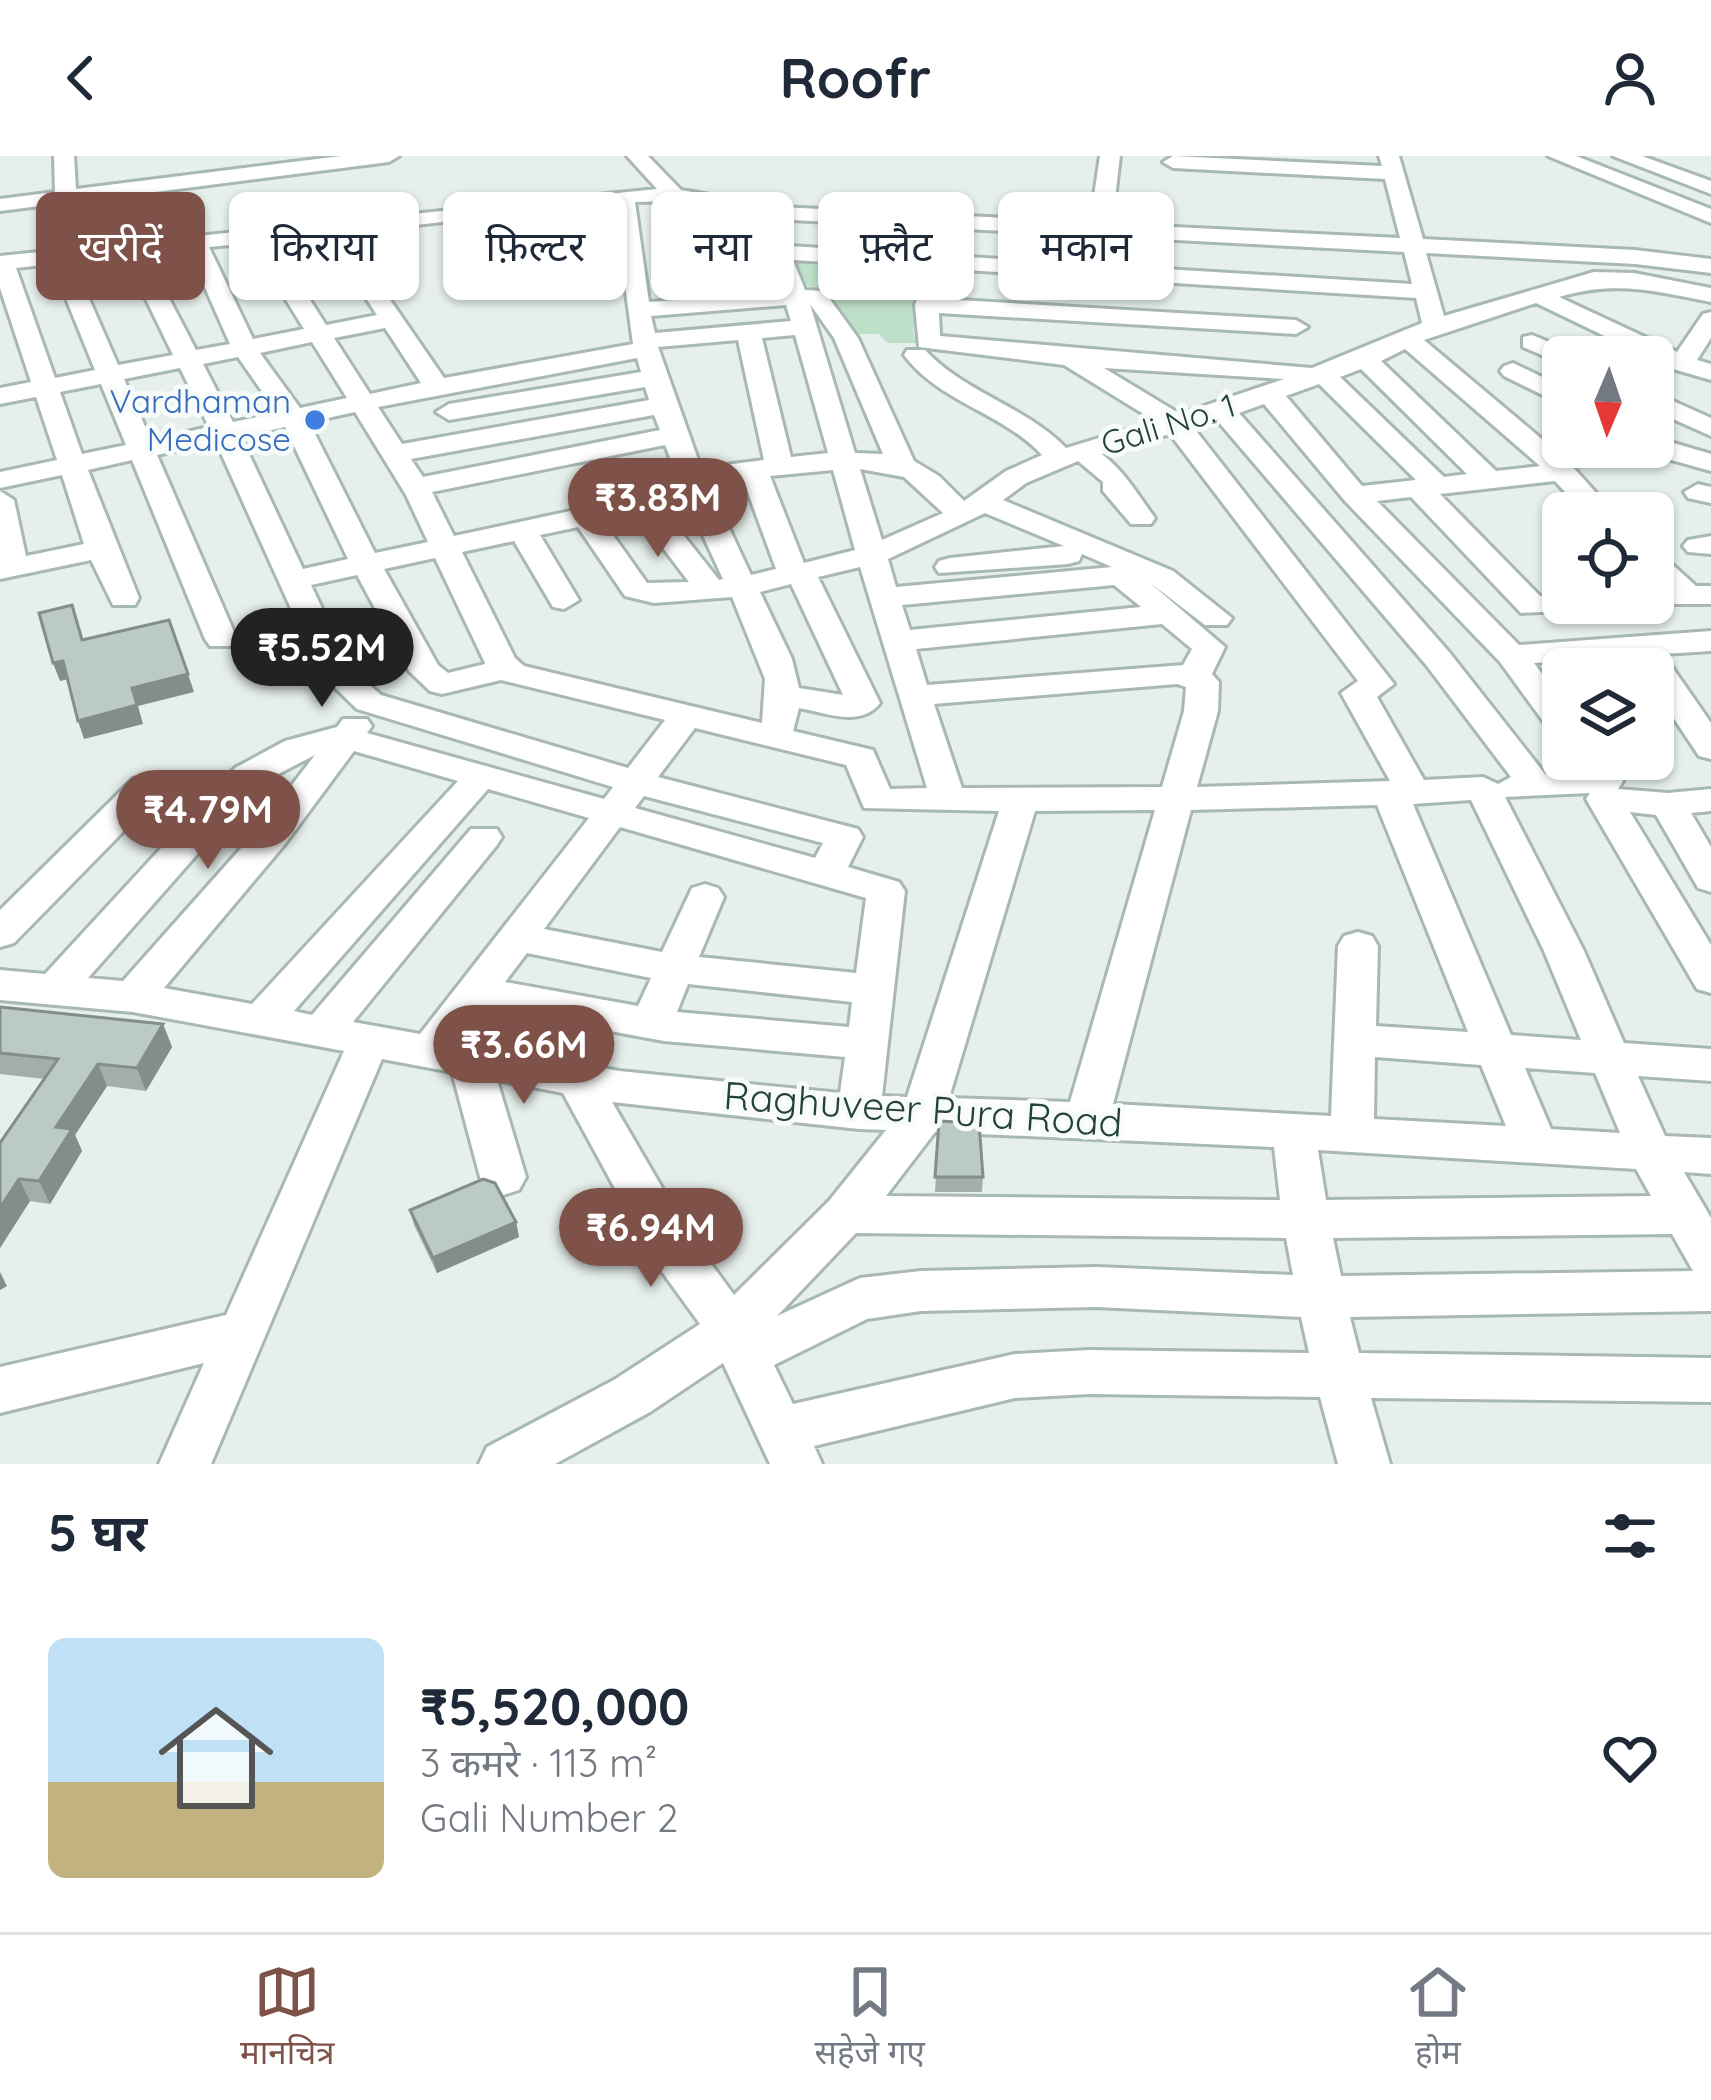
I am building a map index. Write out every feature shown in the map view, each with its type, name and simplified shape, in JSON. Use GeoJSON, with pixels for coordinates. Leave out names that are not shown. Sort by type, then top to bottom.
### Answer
{"type":"FeatureCollection","features":[{"type":"Feature","properties":{"kind":"street"},"geometry":{"type":"LineString","coordinates":[[64,156],[67,192]]}},
{"type":"Feature","properties":{"kind":"street"},"geometry":{"type":"LineString","coordinates":[[354,184],[389,156]]}},
{"type":"Feature","properties":{"kind":"street"},"geometry":{"type":"LineString","coordinates":[[637,156],[679,192]]}},
{"type":"Feature","properties":{"kind":"street"},"geometry":{"type":"LineString","coordinates":[[1105,192],[1110,156]]}},
{"type":"Feature","properties":{"kind":"street"},"geometry":{"type":"LineString","coordinates":[[1558,156],[1711,217]]}},
{"type":"Feature","properties":{"kind":"street"},"geometry":{"type":"LineString","coordinates":[[1581,166],[1619,156],[1711,188]]}},
{"type":"Feature","properties":{"kind":"street"},"geometry":{"type":"LineString","coordinates":[[1658,168],[1689,160]]}},
{"type":"Feature","properties":{"kind":"street"},"geometry":{"type":"LineString","coordinates":[[1173,162],[1391,164],[1429,248],[1425,292],[1435,326]]}},
{"type":"Feature","properties":{"kind":"street"},"geometry":{"type":"LineString","coordinates":[[177,192],[354,184],[534,192]]}},
{"type":"Feature","properties":{"kind":"street"},"geometry":{"type":"LineString","coordinates":[[0,206],[36,201]]}},
{"type":"Feature","properties":{"kind":"street"},"geometry":{"type":"LineString","coordinates":[[627,218],[646,345],[726,588],[787,696],[784,718],[773,737]]}},
{"type":"Feature","properties":{"kind":"street"},"geometry":{"type":"LineString","coordinates":[[1635,257],[1711,232]]}},
{"type":"Feature","properties":{"kind":"street"},"geometry":{"type":"LineString","coordinates":[[1174,235],[1635,257],[1711,266]]}},
{"type":"Feature","properties":{"kind":"street"},"geometry":{"type":"LineString","coordinates":[[1301,242],[1296,327],[1310,375],[1428,487],[1532,606],[1542,605]]}},
{"type":"Feature","properties":{"kind":"street"},"geometry":{"type":"LineString","coordinates":[[36,259],[2,263],[101,549],[124,598]]}},
{"type":"Feature","properties":{"kind":"street"},"geometry":{"type":"LineString","coordinates":[[205,263],[245,349],[294,419],[425,671],[442,684],[506,669],[865,760],[874,799]]}},
{"type":"Feature","properties":{"kind":"street"},"geometry":{"type":"LineString","coordinates":[[974,264],[1425,292]]}},
{"type":"Feature","properties":{"kind":"street","name":"Gali No. 1"},"geometry":{"type":"LineString","coordinates":[[584,514],[635,590],[654,594],[726,588],[797,573],[880,575],[1016,477],[1071,454],[1222,410],[1365,359],[1435,326],[1575,282],[1616,278],[1628,306]]}},
{"type":"Feature","properties":{"kind":"street"},"geometry":{"type":"LineString","coordinates":[[794,280],[830,310],[902,465],[972,511],[1096,550],[1162,578],[1216,618]]}},
{"type":"Feature","properties":{"kind":"street"},"geometry":{"type":"LineString","coordinates":[[794,293],[848,462],[912,696],[949,801]]}},
{"type":"Feature","properties":{"kind":"street"},"geometry":{"type":"LineString","coordinates":[[1535,294],[1628,306],[1711,295]]}},
{"type":"Feature","properties":{"kind":"street"},"geometry":{"type":"LineString","coordinates":[[638,298],[651,296]]}},
{"type":"Feature","properties":{"kind":"street"},"geometry":{"type":"LineString","coordinates":[[80,300],[107,376],[221,639]]}},
{"type":"Feature","properties":{"kind":"street"},"geometry":{"type":"LineString","coordinates":[[157,300],[226,434],[356,725],[608,816],[886,891],[859,1112]]}},
{"type":"Feature","properties":{"kind":"street"},"geometry":{"type":"LineString","coordinates":[[298,300],[415,487],[506,669]]}},
{"type":"Feature","properties":{"kind":"street"},"geometry":{"type":"LineString","coordinates":[[375,300],[436,387]]}},
{"type":"Feature","properties":{"kind":"street"},"geometry":{"type":"LineString","coordinates":[[928,300],[928,341],[1070,358],[1310,375]]}},
{"type":"Feature","properties":{"kind":"street"},"geometry":{"type":"LineString","coordinates":[[927,305],[1296,327]]}},
{"type":"Feature","properties":{"kind":"street"},"geometry":{"type":"LineString","coordinates":[[1628,306],[1711,372]]}},
{"type":"Feature","properties":{"kind":"street"},"geometry":{"type":"LineString","coordinates":[[0,396],[388,320]]}},
{"type":"Feature","properties":{"kind":"street"},"geometry":{"type":"LineString","coordinates":[[1693,358],[1711,320]]}},
{"type":"Feature","properties":{"kind":"street"},"geometry":{"type":"LineString","coordinates":[[0,480],[646,345],[805,327]]}},
{"type":"Feature","properties":{"kind":"street"},"geometry":{"type":"LineString","coordinates":[[748,332],[767,470],[797,573],[863,703],[858,708],[787,696]]}},
{"type":"Feature","properties":{"kind":"street"},"geometry":{"type":"LineString","coordinates":[[1408,339],[1542,454]]}},
{"type":"Feature","properties":{"kind":"street"},"geometry":{"type":"LineString","coordinates":[[1532,342],[1542,347]]}},
{"type":"Feature","properties":{"kind":"street"},"geometry":{"type":"LineString","coordinates":[[916,355],[929,373],[949,387],[1117,480],[1117,491],[1142,518]]}},
{"type":"Feature","properties":{"kind":"street"},"geometry":{"type":"LineString","coordinates":[[1070,358],[1174,422],[1378,684],[1358,693],[1402,794],[1534,1142]]}},
{"type":"Feature","properties":{"kind":"street"},"geometry":{"type":"LineString","coordinates":[[1365,359],[1489,480]]}},
{"type":"Feature","properties":{"kind":"street"},"geometry":{"type":"LineString","coordinates":[[1513,371],[1542,386]]}},
{"type":"Feature","properties":{"kind":"street"},"geometry":{"type":"LineString","coordinates":[[449,412],[657,376]]}},
{"type":"Feature","properties":{"kind":"street"},"geometry":{"type":"LineString","coordinates":[[1269,393],[1355,495],[1511,655],[1542,696]]}},
{"type":"Feature","properties":{"kind":"street"},"geometry":{"type":"LineString","coordinates":[[394,454],[667,405]]}},
{"type":"Feature","properties":{"kind":"street"},"geometry":{"type":"LineString","coordinates":[[1222,410],[1438,659],[1537,788]]}},
{"type":"Feature","properties":{"kind":"street"},"geometry":{"type":"LineString","coordinates":[[1674,410],[1711,428]]}},
{"type":"Feature","properties":{"kind":"street"},"geometry":{"type":"LineString","coordinates":[[415,487],[676,435]]}},
{"type":"Feature","properties":{"kind":"street"},"geometry":{"type":"LineString","coordinates":[[1674,452],[1711,463]]}},
{"type":"Feature","properties":{"kind":"street"},"geometry":{"type":"LineString","coordinates":[[293,580],[643,503],[695,484],[767,470],[848,462],[902,465]]}},
{"type":"Feature","properties":{"kind":"street"},"geometry":{"type":"LineString","coordinates":[[1355,495],[1489,480],[1546,468]]}},
{"type":"Feature","properties":{"kind":"street"},"geometry":{"type":"LineString","coordinates":[[1558,468],[1580,492]]}},
{"type":"Feature","properties":{"kind":"street"},"geometry":{"type":"LineString","coordinates":[[0,500],[6,569],[101,549]]}},
{"type":"Feature","properties":{"kind":"street"},"geometry":{"type":"LineString","coordinates":[[643,503],[726,588]]}},
{"type":"Feature","properties":{"kind":"street"},"geometry":{"type":"LineString","coordinates":[[972,511],[998,562]]}},
{"type":"Feature","properties":{"kind":"street"},"geometry":{"type":"LineString","coordinates":[[522,529],[564,600]]}},
{"type":"Feature","properties":{"kind":"street"},"geometry":{"type":"LineString","coordinates":[[880,575],[1096,550]]}},
{"type":"Feature","properties":{"kind":"street"},"geometry":{"type":"LineString","coordinates":[[880,575],[1120,575],[1209,647],[1205,663],[1192,675]]}},
{"type":"Feature","properties":{"kind":"street"},"geometry":{"type":"LineString","coordinates":[[1674,577],[1700,596]]}},
{"type":"Feature","properties":{"kind":"street"},"geometry":{"type":"LineString","coordinates":[[899,641],[1167,614]]}},
{"type":"Feature","properties":{"kind":"street"},"geometry":{"type":"LineString","coordinates":[[1511,655],[1640,644],[1707,647]]}},
{"type":"Feature","properties":{"kind":"street"},"geometry":{"type":"LineString","coordinates":[[1640,644],[1711,748]]}},
{"type":"Feature","properties":{"kind":"street"},"geometry":{"type":"LineString","coordinates":[[912,696],[1079,679],[1200,678],[1204,690],[1179,796],[1147,895],[1088,1119]]}},
{"type":"Feature","properties":{"kind":"street"},"geometry":{"type":"LineString","coordinates":[[503,1177],[451,1054],[475,992],[686,716]]}},
{"type":"Feature","properties":{"kind":"street"},"geometry":{"type":"LineString","coordinates":[[133,997],[272,836],[356,725]]}},
{"type":"Feature","properties":{"kind":"street"},"geometry":{"type":"LineString","coordinates":[[56,988],[247,776],[269,761],[356,725],[634,782],[845,837]]}},
{"type":"Feature","properties":{"kind":"street"},"geometry":{"type":"LineString","coordinates":[[1599,780],[1711,980]]}},
{"type":"Feature","properties":{"kind":"street"},"geometry":{"type":"LineString","coordinates":[[827,872],[862,806],[874,799],[1402,794],[1599,780],[1668,804],[1711,800]]}},
{"type":"Feature","properties":{"kind":"street"},"geometry":{"type":"LineString","coordinates":[[0,933],[146,787]]}},
{"type":"Feature","properties":{"kind":"street"},"geometry":{"type":"LineString","coordinates":[[262,1020],[472,787]]}},
{"type":"Feature","properties":{"kind":"street"},"geometry":{"type":"LineString","coordinates":[[1483,788],[1564,951],[1650,1153],[1711,1260]]}},
{"type":"Feature","properties":{"kind":"street"},"geometry":{"type":"LineString","coordinates":[[739,1342],[922,1117],[1020,801]]}},
{"type":"Feature","properties":{"kind":"street"},"geometry":{"type":"LineString","coordinates":[[1668,804],[1711,879]]}},
{"type":"Feature","properties":{"kind":"street"},"geometry":{"type":"LineString","coordinates":[[322,1031],[484,837]]}},
{"type":"Feature","properties":{"kind":"street"},"geometry":{"type":"LineString","coordinates":[[651,1024],[705,897]]}},
{"type":"Feature","properties":{"kind":"street"},"geometry":{"type":"LineString","coordinates":[[515,937],[672,968],[876,990]]}},
{"type":"Feature","properties":{"kind":"street"},"geometry":{"type":"LineString","coordinates":[[1352,1134],[1358,946]]}},
{"type":"Feature","properties":{"kind":"street","name":"Raghuveer Pura Road"},"geometry":{"type":"LineString","coordinates":[[0,986],[133,997],[577,1080],[859,1112],[1534,1142],[1711,1156]]}},
{"type":"Feature","properties":{"kind":"street"},"geometry":{"type":"LineString","coordinates":[[475,992],[651,1024],[868,1043]]}},
{"type":"Feature","properties":{"kind":"street"},"geometry":{"type":"LineString","coordinates":[[185,1464],[370,1040]]}},
{"type":"Feature","properties":{"kind":"street"},"geometry":{"type":"LineString","coordinates":[[1354,1040],[1711,1065]]}},
{"type":"Feature","properties":{"kind":"street"},"geometry":{"type":"LineString","coordinates":[[577,1080],[672,1248],[739,1342],[788,1447],[1015,1376],[1089,1372],[1711,1380]]}},
{"type":"Feature","properties":{"kind":"street"},"geometry":{"type":"LineString","coordinates":[[1294,1131],[1318,1297],[1364,1464]]}},
{"type":"Feature","properties":{"kind":"street"},"geometry":{"type":"LineString","coordinates":[[845,1214],[1304,1219],[1682,1215]]}},
{"type":"Feature","properties":{"kind":"street"},"geometry":{"type":"LineString","coordinates":[[505,1464],[739,1342],[860,1299],[921,1291],[1096,1287],[1318,1297],[1711,1291]]}},
{"type":"Feature","properties":{"kind":"street"},"geometry":{"type":"LineString","coordinates":[[0,1390],[241,1334]]}},
{"type":"Feature","properties":{"kind":"green space"},"geometry":{"type":"Polygon","coordinates":[[[795,258],[818,258],[818,290],[802,283],[795,258]]]}},
{"type":"Feature","properties":{"kind":"green space"},"geometry":{"type":"Polygon","coordinates":[[[828,300],[920,300],[913,330],[916,343],[887,343],[879,334],[851,334],[828,300]]]}},
{"type":"Feature","properties":{"kind":"building"},"geometry":{"type":"Polygon","coordinates":[[[72,605],[82,640],[169,620],[188,674],[132,688],[137,705],[78,721],[63,661],[53,663],[39,613],[72,605]]]}},
{"type":"Feature","properties":{"kind":"building"},"geometry":{"type":"Polygon","coordinates":[[[0,1007],[163,1024],[137,1068],[98,1064],[56,1127],[72,1129],[39,1181],[19,1179],[0,1208],[0,1143],[58,1059],[0,1053],[0,1007]]]}},
{"type":"Feature","properties":{"kind":"building"},"geometry":{"type":"Polygon","coordinates":[[[939,1121],[979,1123],[983,1177],[935,1177],[939,1121]]]}},
{"type":"Feature","properties":{"kind":"building"},"geometry":{"type":"Polygon","coordinates":[[[483,1179],[495,1183],[516,1222],[433,1258],[410,1210],[483,1179]]]}},
{"type":"Feature","properties":{"kind":"place","name":"Vardhaman Medicose"},"geometry":{"type":"Point","coordinates":[315,420]}}]}
